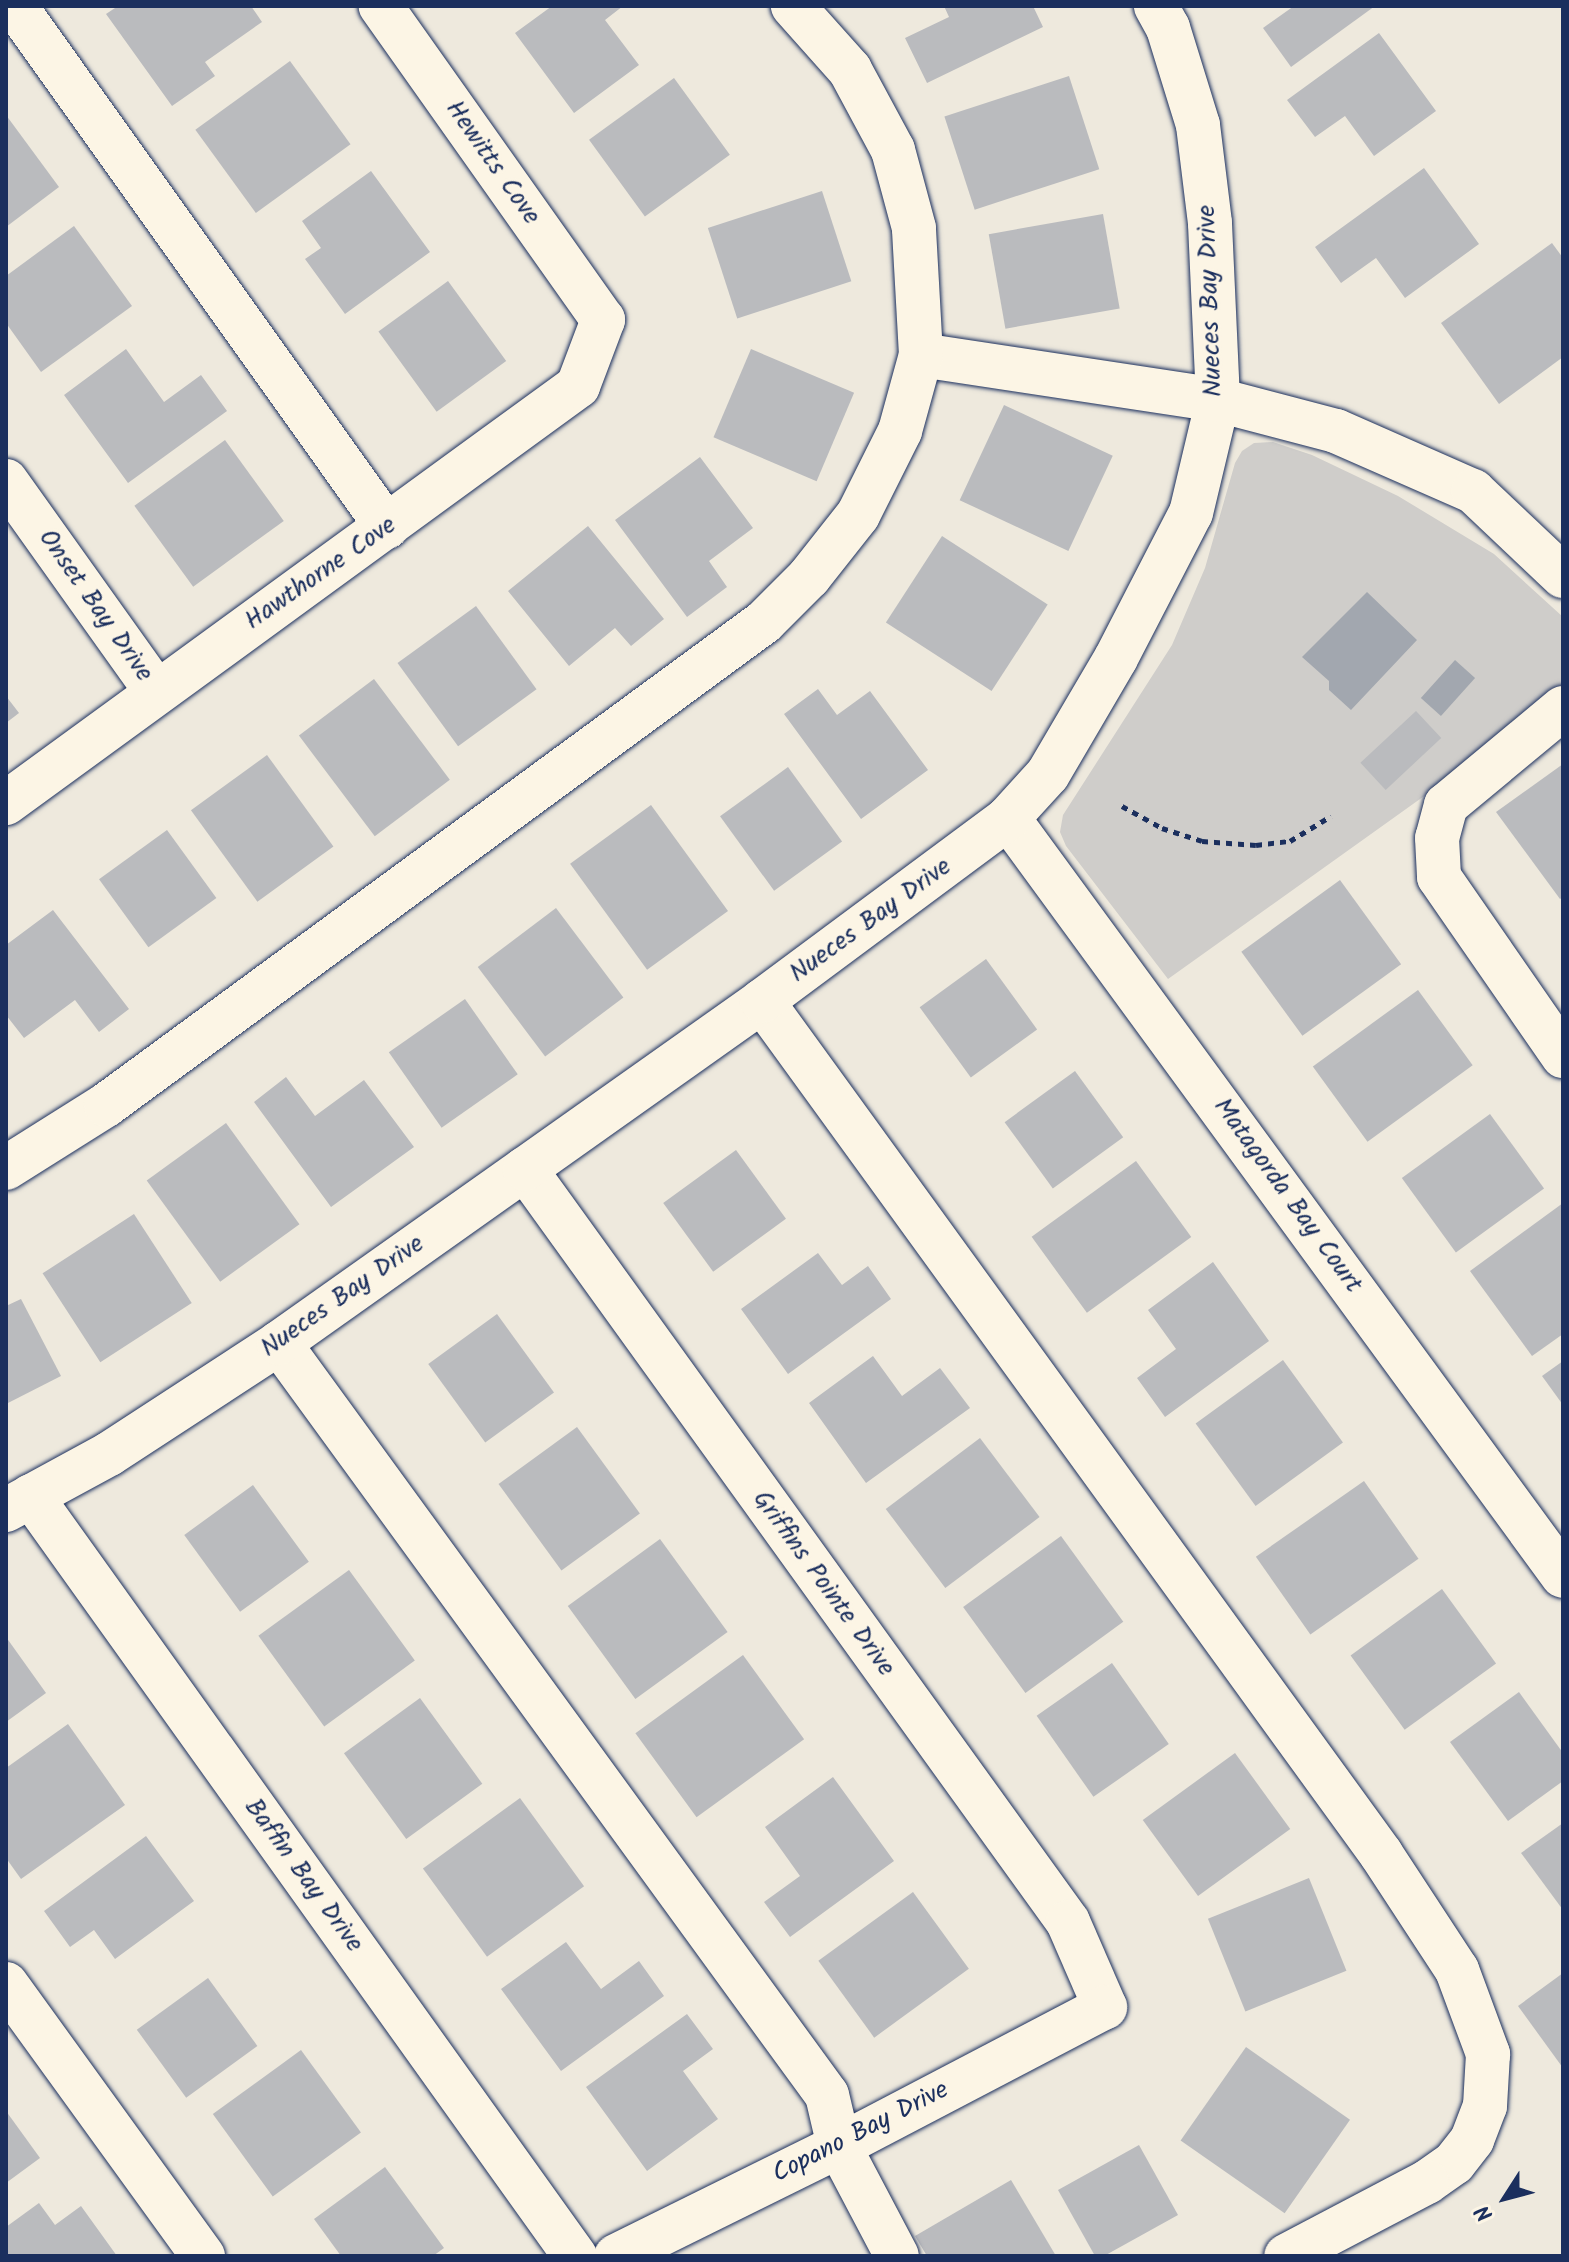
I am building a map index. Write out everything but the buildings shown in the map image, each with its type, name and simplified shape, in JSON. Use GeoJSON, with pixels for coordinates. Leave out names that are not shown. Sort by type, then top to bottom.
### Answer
{"type":"FeatureCollection","features":[{"type":"Feature","properties":{"kind":"street"},"geometry":{"type":"LineString","coordinates":[[15,6],[387,527]]}},
{"type":"Feature","properties":{"kind":"street","name":"Hewitts Cove"},"geometry":{"type":"LineString","coordinates":[[381,6],[603,320]]}},
{"type":"Feature","properties":{"kind":"street"},"geometry":{"type":"LineString","coordinates":[[6,1168],[106,1105],[764,622],[809,577],[858,515],[900,431],[921,355],[914,228],[893,150],[850,70],[793,6]]}},
{"type":"Feature","properties":{"kind":"street","name":"Nueces Bay Drive"},"geometry":{"type":"LineString","coordinates":[[19,1503],[109,1454],[279,1343],[525,1169],[762,1001],[1008,818],[1048,774],[1116,658],[1191,513],[1218,400],[1210,223],[1198,125],[1168,28],[1156,6]]}},
{"type":"Feature","properties":{"kind":"street","name":"Hawthorne Cove"},"geometry":{"type":"LineString","coordinates":[[6,803],[578,386],[603,320]]}},
{"type":"Feature","properties":{"kind":"street"},"geometry":{"type":"LineString","coordinates":[[921,355],[1218,400],[1336,431],[1473,491],[1563,576]]}},
{"type":"Feature","properties":{"kind":"street","name":"Onset Bay Drive"},"geometry":{"type":"LineString","coordinates":[[6,481],[156,691]]}},
{"type":"Feature","properties":{"kind":"street"},"geometry":{"type":"LineString","coordinates":[[1563,708],[1446,805],[1437,838],[1439,877],[1563,1056]]}},
{"type":"Feature","properties":{"kind":"street","name":"Matagorda Bay Court"},"geometry":{"type":"LineString","coordinates":[[1008,818],[1563,1576]]}},
{"type":"Feature","properties":{"kind":"street"},"geometry":{"type":"LineString","coordinates":[[762,1001],[1372,1841],[1457,1970],[1488,2054],[1485,2106],[1472,2140],[1454,2163],[1427,2182],[1286,2256]]}},
{"type":"Feature","properties":{"kind":"street","name":"Griffins Pointe Drive"},"geometry":{"type":"LineString","coordinates":[[525,1169],[1068,1922],[1105,2007]]}},
{"type":"Feature","properties":{"kind":"street"},"geometry":{"type":"LineString","coordinates":[[279,1343],[827,2095],[839,2146],[897,2256]]}},
{"type":"Feature","properties":{"kind":"street","name":"Baffin Bay Drive"},"geometry":{"type":"LineString","coordinates":[[19,1503],[575,2256]]}},
{"type":"Feature","properties":{"kind":"street"},"geometry":{"type":"LineString","coordinates":[[6,1984],[203,2256]]}},
{"type":"Feature","properties":{"kind":"street","name":"Copano Bay Drive"},"geometry":{"type":"LineString","coordinates":[[616,2256],[839,2146],[1105,2007]]}},
{"type":"Feature","properties":{"kind":"path"},"geometry":{"type":"LineString","coordinates":[[1122,806],[1162,828],[1202,841],[1256,845],[1290,841],[1331,816]]}},
{"type":"Feature","properties":{"kind":"shaded area"},"geometry":{"type":"Polygon","coordinates":[[[1273,442],[1312,455],[1398,496],[1494,554],[1563,617],[1563,683],[1448,779],[1168,979],[1066,846],[1060,832],[1063,815],[1172,645],[1205,568],[1235,463],[1242,451],[1254,443],[1273,442]]]}},
{"type":"Feature","properties":{"kind":"shaded area"},"geometry":{"type":"Polygon","coordinates":[[[1367,592],[1417,640],[1351,710],[1329,690],[1329,681],[1302,657],[1367,592]]]}},
{"type":"Feature","properties":{"kind":"shaded area"},"geometry":{"type":"Polygon","coordinates":[[[1455,660],[1475,678],[1441,716],[1421,698],[1455,660]]]}}]}
